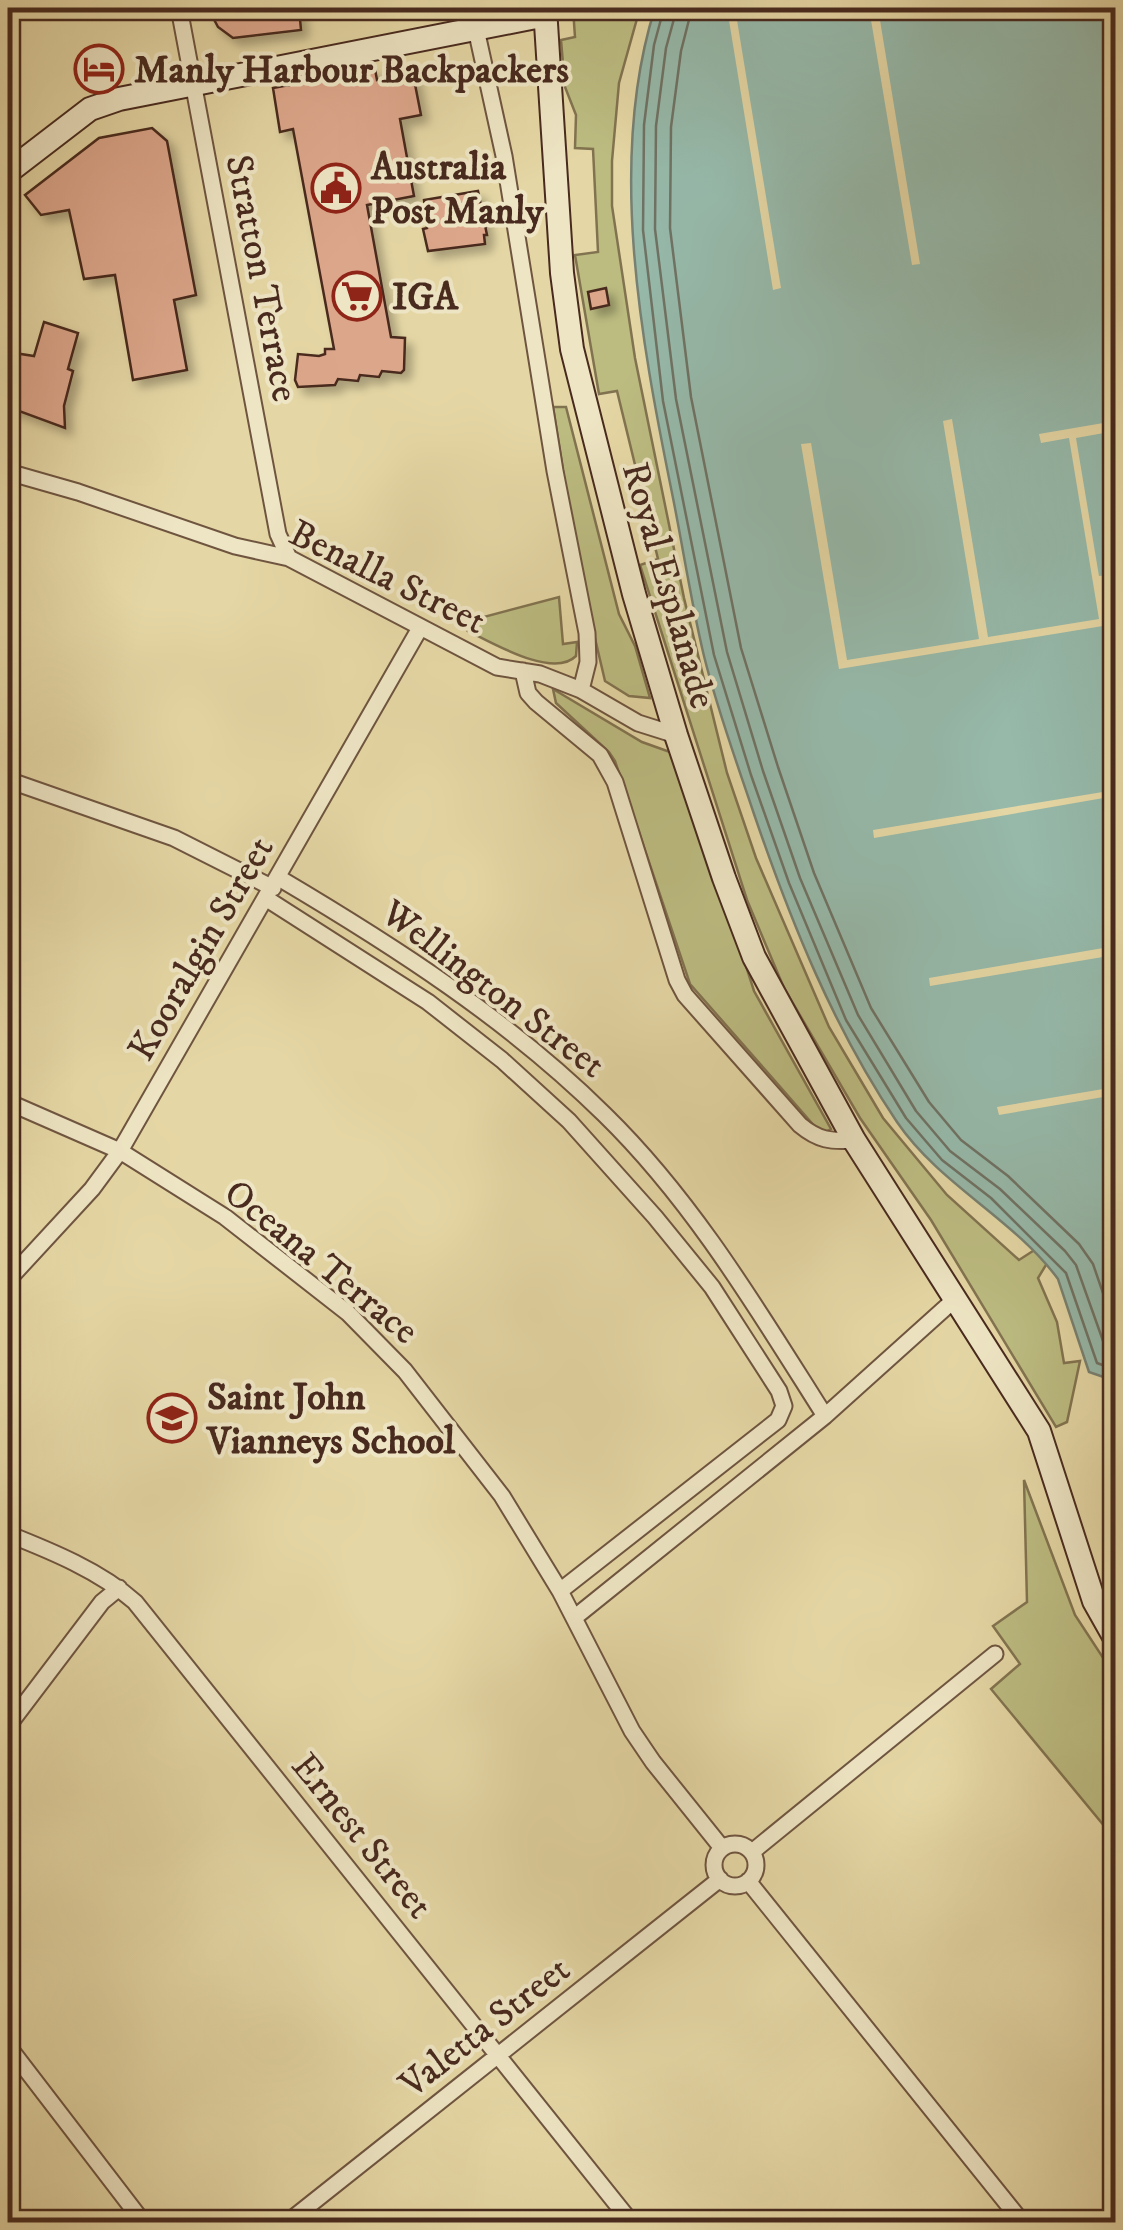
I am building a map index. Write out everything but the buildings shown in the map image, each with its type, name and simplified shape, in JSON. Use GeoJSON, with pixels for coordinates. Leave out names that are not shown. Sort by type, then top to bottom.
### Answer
{"type":"FeatureCollection","features":[{"type":"Feature","properties":{"kind":"street","name":"Stratton Terrace"},"geometry":{"type":"LineString","coordinates":[[179,8],[278,534],[289,558]]}},
{"type":"Feature","properties":{"kind":"street"},"geometry":{"type":"LineString","coordinates":[[8,172],[90,109],[118,99],[476,29],[545,11]]}},
{"type":"Feature","properties":{"kind":"street","name":"Royal Esplanade"},"geometry":{"type":"LineString","coordinates":[[545,11],[562,272],[572,349],[612,513],[676,735],[754,957],[854,1140],[1039,1431],[1094,1601],[1116,1640]]}},
{"type":"Feature","properties":{"kind":"street"},"geometry":{"type":"LineString","coordinates":[[476,29],[504,156],[555,471],[587,633],[588,662],[581,690]]}},
{"type":"Feature","properties":{"kind":"street","name":"Benalla Street"},"geometry":{"type":"LineString","coordinates":[[8,472],[234,546],[289,558],[497,667],[540,674],[581,690],[638,722],[676,735]]}},
{"type":"Feature","properties":{"kind":"street","name":"Kooralgin Street"},"geometry":{"type":"LineString","coordinates":[[8,1280],[92,1189],[120,1151],[420,628]]}},
{"type":"Feature","properties":{"kind":"street"},"geometry":{"type":"LineString","coordinates":[[522,671],[528,692],[536,702],[600,754],[615,782],[685,995],[800,1126],[815,1138],[834,1142],[854,1140]]}},
{"type":"Feature","properties":{"kind":"street","name":"Wellington Street"},"geometry":{"type":"LineString","coordinates":[[8,780],[174,838],[273,888],[355,922],[534,1050],[607,1117],[689,1213],[778,1336],[825,1416]]}},
{"type":"Feature","properties":{"kind":"street","name":"Wellington Street"},"geometry":{"type":"LineString","coordinates":[[273,888],[502,1060],[568,1121],[712,1287],[779,1391],[784,1406],[778,1420],[560,1591]]}},
{"type":"Feature","properties":{"kind":"street","name":"Oceana Terrace"},"geometry":{"type":"LineString","coordinates":[[8,1102],[120,1151],[225,1218],[278,1256],[371,1336],[405,1371],[502,1496],[560,1591],[632,1731],[722,1848]]}},
{"type":"Feature","properties":{"kind":"street"},"geometry":{"type":"LineString","coordinates":[[574,1618],[825,1416],[954,1300]]}},
{"type":"Feature","properties":{"kind":"street","name":"Ernest Street"},"geometry":{"type":"LineString","coordinates":[[8,1534],[118,1588],[134,1602],[632,2222]]}},
{"type":"Feature","properties":{"kind":"street"},"geometry":{"type":"LineString","coordinates":[[8,1726],[102,1602],[118,1588]]}},
{"type":"Feature","properties":{"kind":"street"},"geometry":{"type":"LineString","coordinates":[[752,1852],[995,1654]]}},
{"type":"Feature","properties":{"kind":"street"},"geometry":{"type":"LineString","coordinates":[[738,1844],[752,1852],[756,1868],[748,1881],[734,1886],[720,1879],[714,1863],[722,1848],[738,1844]]}},
{"type":"Feature","properties":{"kind":"street","name":"Valetta Street"},"geometry":{"type":"LineString","coordinates":[[288,2222],[720,1879]]}},
{"type":"Feature","properties":{"kind":"street"},"geometry":{"type":"LineString","coordinates":[[748,1881],[1022,2222]]}},
{"type":"Feature","properties":{"kind":"street"},"geometry":{"type":"LineString","coordinates":[[8,2046],[143,2222]]}},
{"type":"Feature","properties":{"kind":"green space"},"geometry":{"type":"Polygon","coordinates":[[[573,8],[640,8],[619,83],[612,206],[635,358],[684,598],[727,773],[756,858],[829,1027],[883,1118],[947,1195],[1019,1260],[1036,1249],[1049,1260],[1038,1278],[1057,1322],[1064,1363],[1080,1361],[1067,1422],[1056,1427],[931,1220],[860,1118],[784,988],[747,900],[640,565],[658,559],[617,391],[599,394],[575,255],[598,252],[593,149],[575,148],[576,115],[565,87],[561,40],[575,37],[573,8]]]}},
{"type":"Feature","properties":{"kind":"green space"},"geometry":{"type":"Polygon","coordinates":[[[553,407],[566,407],[619,614],[635,646],[650,698],[629,696],[605,681],[578,566],[553,407]]]}},
{"type":"Feature","properties":{"kind":"green space"},"geometry":{"type":"Polygon","coordinates":[[[559,597],[563,644],[577,642],[576,656],[566,662],[523,657],[468,631],[476,619],[559,597]]]}},
{"type":"Feature","properties":{"kind":"green space"},"geometry":{"type":"Polygon","coordinates":[[[553,689],[642,742],[670,752],[720,885],[754,991],[831,1129],[817,1129],[690,984],[615,761],[556,703],[553,689]]]}},
{"type":"Feature","properties":{"kind":"green space"},"geometry":{"type":"Polygon","coordinates":[[[1024,1480],[1075,1615],[1115,1676],[1115,1839],[991,1689],[1020,1664],[993,1626],[1027,1602],[1024,1480]]]}},
{"type":"Feature","properties":{"kind":"water"},"geometry":{"type":"Polygon","coordinates":[[[655,8],[1115,8],[1115,1381],[1089,1372],[1058,1279],[1020,1238],[934,1165],[897,1122],[874,1086],[833,1011],[799,934],[734,756],[699,636],[640,312],[631,187],[633,126],[641,66],[655,8]]]}},
{"type":"Feature","properties":{"kind":"pier"},"geometry":{"type":"Polygon","coordinates":[[[727,8],[735,8],[781,288],[773,290],[727,8]]]}},
{"type":"Feature","properties":{"kind":"pier"},"geometry":{"type":"Polygon","coordinates":[[[869,8],[878,8],[920,264],[912,265],[869,8]]]}},
{"type":"Feature","properties":{"kind":"pier"},"geometry":{"type":"Polygon","coordinates":[[[952,419],[988,637],[1099,619],[1069,438],[1041,443],[1039,434],[1115,421],[1115,431],[1076,438],[1099,576],[1115,574],[1115,582],[1103,585],[1108,619],[1115,619],[1115,624],[839,669],[801,444],[811,443],[847,660],[979,639],[943,421],[952,419]]]}},
{"type":"Feature","properties":{"kind":"pier"},"geometry":{"type":"Polygon","coordinates":[[[1115,790],[1115,796],[874,838],[873,830],[1115,790]]]}},
{"type":"Feature","properties":{"kind":"pier"},"geometry":{"type":"Polygon","coordinates":[[[1115,946],[1115,955],[930,986],[929,978],[1115,946]]]}},
{"type":"Feature","properties":{"kind":"pier"},"geometry":{"type":"Polygon","coordinates":[[[1115,1087],[1115,1095],[999,1115],[997,1107],[1115,1087]]]}},
{"type":"Feature","properties":{"kind":"place","name":"Manly Harbour Backpackers"},"geometry":{"type":"Point","coordinates":[99,69]}},
{"type":"Feature","properties":{"kind":"place","name":"Australia Post Manly"},"geometry":{"type":"Point","coordinates":[336,188]}},
{"type":"Feature","properties":{"kind":"place","name":"IGA"},"geometry":{"type":"Point","coordinates":[357,296]}},
{"type":"Feature","properties":{"kind":"place","name":"Saint John Vianneys School"},"geometry":{"type":"Point","coordinates":[172,1418]}}]}
